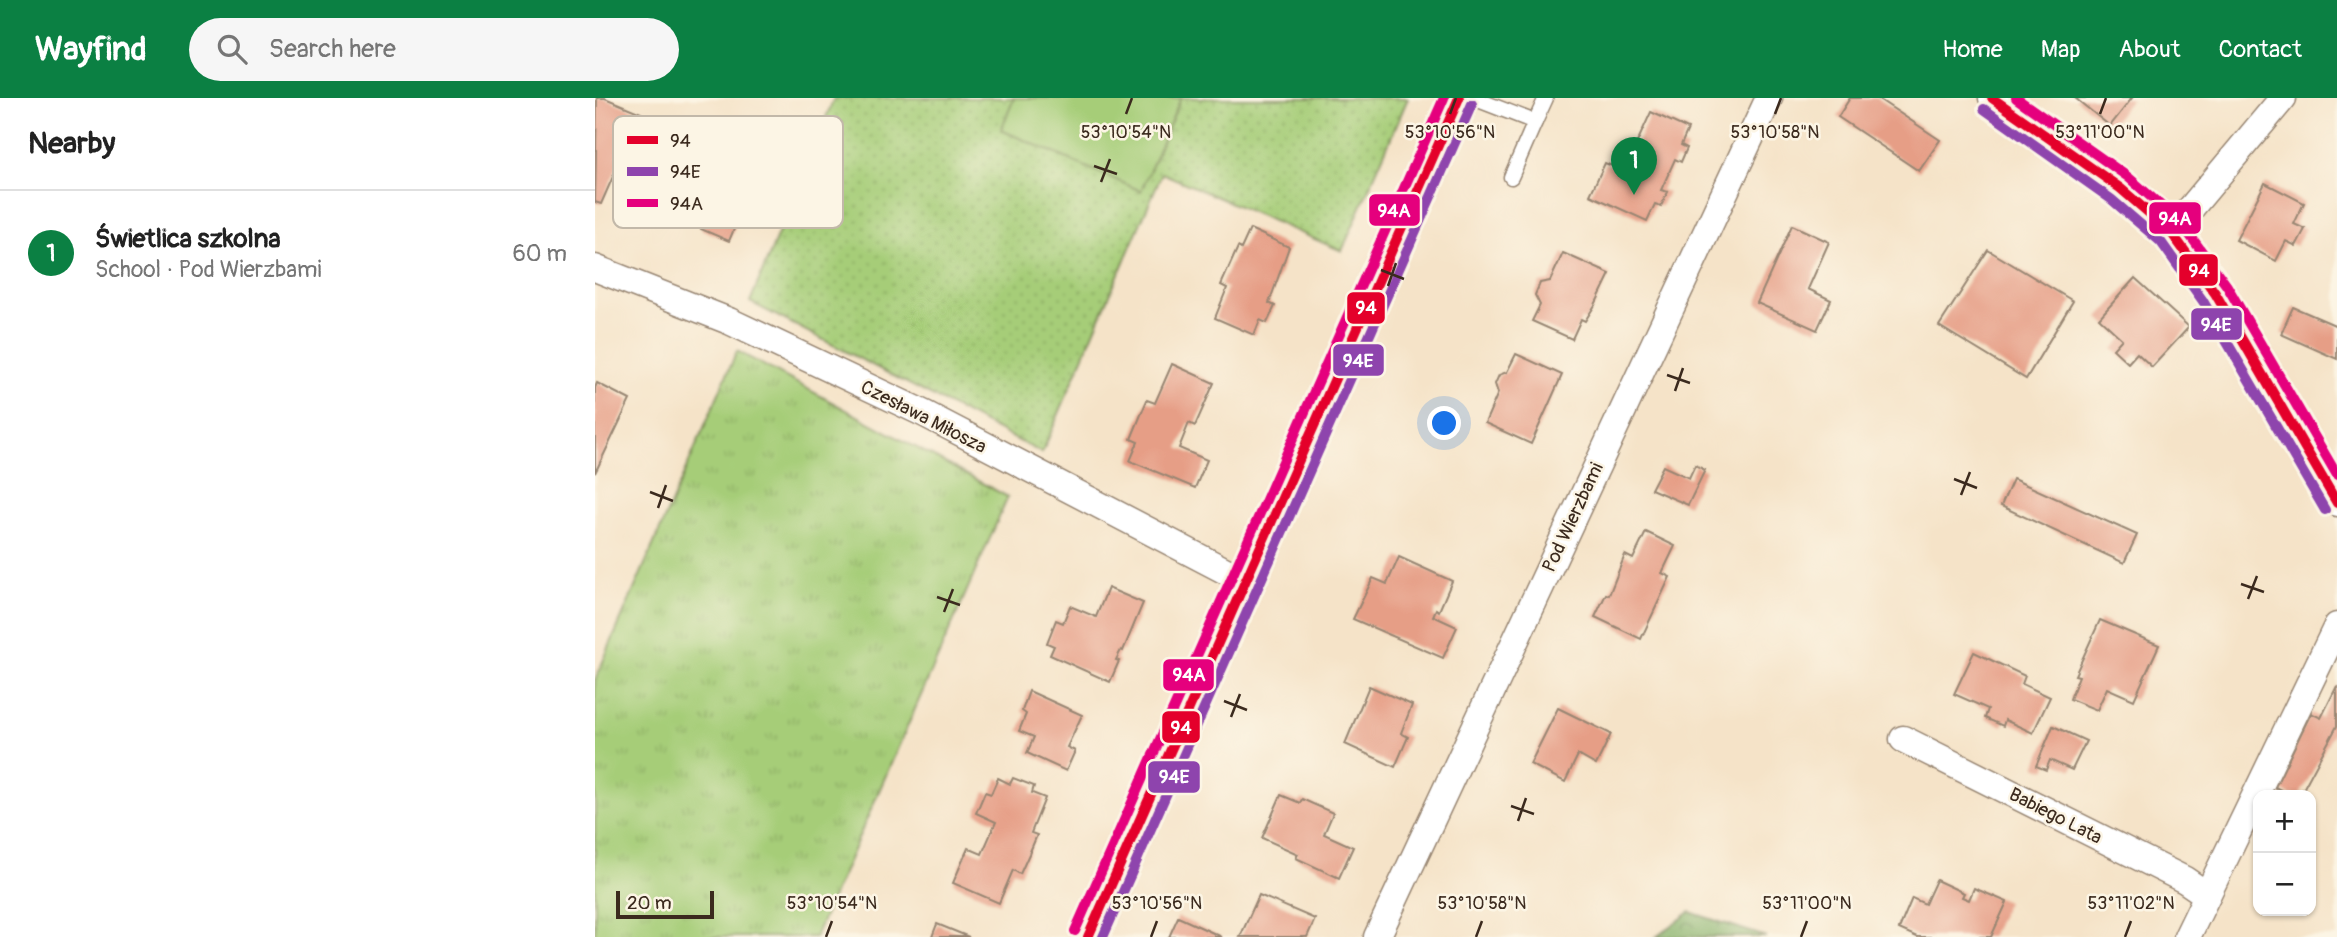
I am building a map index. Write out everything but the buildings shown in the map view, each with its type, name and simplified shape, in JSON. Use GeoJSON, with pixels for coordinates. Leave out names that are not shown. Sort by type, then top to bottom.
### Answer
{"type":"FeatureCollection","features":[{"type":"Feature","properties":{"kind":"street"},"geometry":{"type":"LineString","coordinates":[[1088,937],[1459,98]]}},
{"type":"Feature","properties":{"kind":"street","name":"Pod Wierzbami"},"geometry":{"type":"LineString","coordinates":[[1377,937],[1769,98]]}},
{"type":"Feature","properties":{"kind":"street"},"geometry":{"type":"LineString","coordinates":[[1992,98],[2120,188],[2171,233],[2215,293],[2337,503]]}},
{"type":"Feature","properties":{"kind":"street"},"geometry":{"type":"LineString","coordinates":[[2171,233],[2283,98]]}},
{"type":"Feature","properties":{"kind":"street","name":"Czesława Miłosza"},"geometry":{"type":"LineString","coordinates":[[595,268],[729,321],[925,414],[1245,581]]}},
{"type":"Feature","properties":{"kind":"street"},"geometry":{"type":"LineString","coordinates":[[2187,937],[2337,626]]}},
{"type":"Feature","properties":{"kind":"street","name":"Babiego Lata"},"geometry":{"type":"LineString","coordinates":[[1903,739],[2185,880],[2207,895]]}},
{"type":"Feature","properties":{"kind":"lane"},"geometry":{"type":"LineString","coordinates":[[1473,98],[1535,122]]}},
{"type":"Feature","properties":{"kind":"lane"},"geometry":{"type":"LineString","coordinates":[[1511,177],[1546,98]]}},
{"type":"Feature","properties":{"kind":"green space"},"geometry":{"type":"Polygon","coordinates":[[[834,98],[1408,98],[1342,251],[1162,173],[1042,453],[750,302],[780,228],[843,228],[843,116],[827,116],[834,98]]]}},
{"type":"Feature","properties":{"kind":"green space"},"geometry":{"type":"Polygon","coordinates":[[[1014,98],[1181,98],[1141,191],[1001,130],[1014,98]]]}},
{"type":"Feature","properties":{"kind":"green space"},"geometry":{"type":"Polygon","coordinates":[[[737,351],[1008,497],[815,937],[595,937],[595,680],[737,351]]]}},
{"type":"Feature","properties":{"kind":"green space"},"geometry":{"type":"Polygon","coordinates":[[[1690,912],[1766,937],[1656,937],[1690,912]]]}},
{"type":"Feature","properties":{"kind":"transit line","name":"94A"},"geometry":{"type":"LineString","coordinates":[[1075,931],[1444,98]]}},
{"type":"Feature","properties":{"kind":"transit line","name":"94"},"geometry":{"type":"LineString","coordinates":[[1088,937],[1459,98]]}},
{"type":"Feature","properties":{"kind":"transit line","name":"94"},"geometry":{"type":"LineString","coordinates":[[1992,98],[2120,188],[2171,232],[2215,293],[2337,503]]}},
{"type":"Feature","properties":{"kind":"transit line","name":"94A"},"geometry":{"type":"LineString","coordinates":[[2016,98],[2128,177],[2181,223],[2227,286],[2337,475]]}},
{"type":"Feature","properties":{"kind":"transit line","name":"94E"},"geometry":{"type":"LineString","coordinates":[[1103,937],[1472,104]]}},
{"type":"Feature","properties":{"kind":"transit line","name":"94E"},"geometry":{"type":"LineString","coordinates":[[1984,109],[2111,199],[2161,242],[2203,301],[2325,510]]}},
{"type":"Feature","properties":{"kind":"place","name":"Świetlica szkolna"},"geometry":{"type":"Point","coordinates":[1634,195]}}]}
